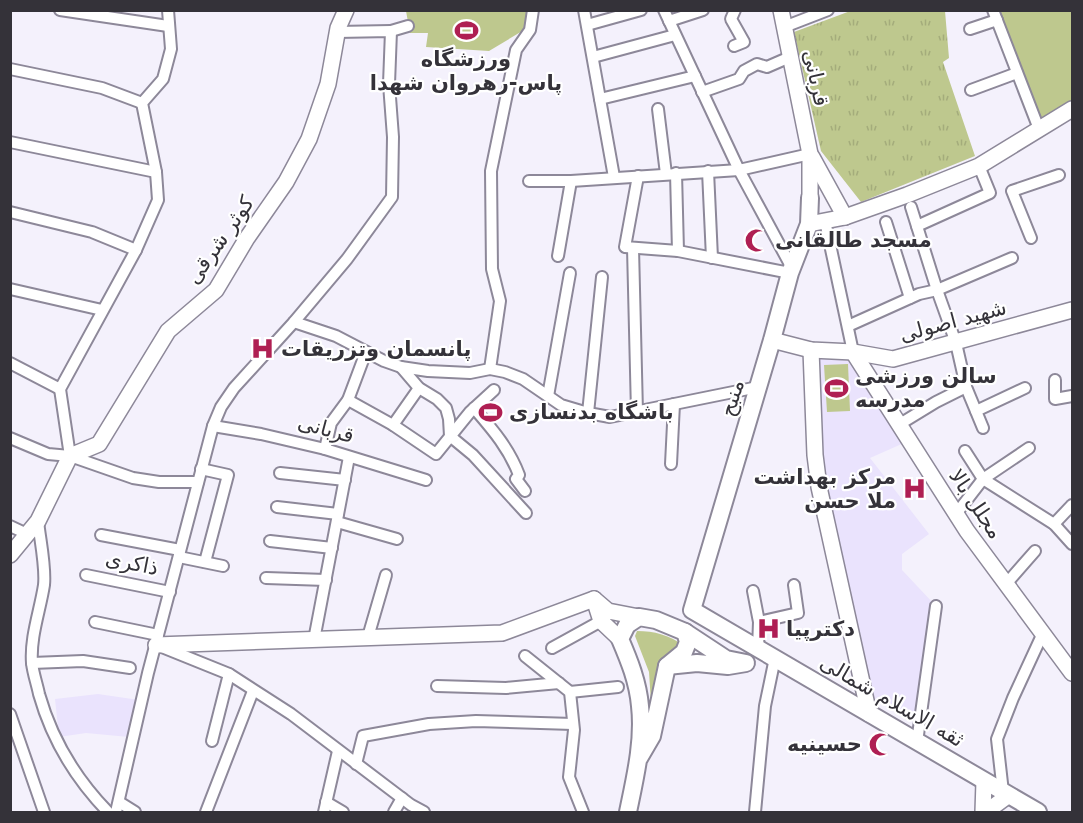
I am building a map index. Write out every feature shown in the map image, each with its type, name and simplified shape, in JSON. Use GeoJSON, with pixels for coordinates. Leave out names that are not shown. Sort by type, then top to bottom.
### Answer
{"type":"FeatureCollection","features":[{"type":"Feature","properties":{"kind":"main road","name":"کوثر شرقی"},"geometry":{"type":"LineString","coordinates":[[70,456],[99,444],[168,331],[216,290],[247,238],[286,182],[309,139],[328,84],[337,32],[346,10]]}},
{"type":"Feature","properties":{"kind":"main road","name":"قربانی"},"geometry":{"type":"LineString","coordinates":[[781,10],[810,154]]}},
{"type":"Feature","properties":{"kind":"main road"},"geometry":{"type":"LineString","coordinates":[[817,222],[845,217],[979,166],[1072,109]]}},
{"type":"Feature","properties":{"kind":"main road"},"geometry":{"type":"LineString","coordinates":[[810,154],[810,198]]}},
{"type":"Feature","properties":{"kind":"main road"},"geometry":{"type":"LineString","coordinates":[[810,154],[845,217]]}},
{"type":"Feature","properties":{"kind":"main road","name":"منبح"},"geometry":{"type":"LineString","coordinates":[[692,610],[791,271],[817,222],[810,198]]}},
{"type":"Feature","properties":{"kind":"main road","name":"شهید اصولی"},"geometry":{"type":"LineString","coordinates":[[772,340],[811,350],[853,352],[893,359],[1072,310]]}},
{"type":"Feature","properties":{"kind":"main road"},"geometry":{"type":"LineString","coordinates":[[811,350],[813,434],[819,487],[869,714]]}},
{"type":"Feature","properties":{"kind":"main road","name":"مجلل بالا"},"geometry":{"type":"LineString","coordinates":[[853,352],[956,514],[1072,673]]}},
{"type":"Feature","properties":{"kind":"main road"},"geometry":{"type":"LineString","coordinates":[[875,386],[881,373],[893,359]]}},
{"type":"Feature","properties":{"kind":"main road"},"geometry":{"type":"LineString","coordinates":[[10,555],[38,521],[70,456]]}},
{"type":"Feature","properties":{"kind":"main road"},"geometry":{"type":"LineString","coordinates":[[157,640],[314,640],[502,633],[594,599]]}},
{"type":"Feature","properties":{"kind":"main road"},"geometry":{"type":"LineString","coordinates":[[594,599],[608,611],[656,620],[685,632],[726,659],[746,663]]}},
{"type":"Feature","properties":{"kind":"main road"},"geometry":{"type":"LineString","coordinates":[[594,599],[601,621],[620,639],[634,673],[640,706],[638,760],[628,813]]}},
{"type":"Feature","properties":{"kind":"main road","name":"ثقه الاسلام شمالی"},"geometry":{"type":"LineString","coordinates":[[692,610],[1038,813]]}},
{"type":"Feature","properties":{"kind":"main road"},"geometry":{"type":"LineString","coordinates":[[620,639],[627,625],[639,617]]}},
{"type":"Feature","properties":{"kind":"main road"},"geometry":{"type":"LineString","coordinates":[[638,760],[652,736],[668,666],[684,652],[688,642],[685,632]]}},
{"type":"Feature","properties":{"kind":"main road"},"geometry":{"type":"LineString","coordinates":[[668,666],[697,663],[728,666],[775,658]]}},
{"type":"Feature","properties":{"kind":"main road"},"geometry":{"type":"LineString","coordinates":[[984,781],[985,813]]}},
{"type":"Feature","properties":{"kind":"main road"},"geometry":{"type":"LineString","coordinates":[[985,813],[1006,794]]}},
{"type":"Feature","properties":{"kind":"street"},"geometry":{"type":"LineString","coordinates":[[60,10],[135,16],[168,26]]}},
{"type":"Feature","properties":{"kind":"street"},"geometry":{"type":"LineString","coordinates":[[142,103],[163,79],[171,49],[168,10]]}},
{"type":"Feature","properties":{"kind":"street"},"geometry":{"type":"LineString","coordinates":[[490,369],[500,301],[492,269],[491,171],[516,50],[530,30],[533,10]]}},
{"type":"Feature","properties":{"kind":"street"},"geometry":{"type":"LineString","coordinates":[[584,10],[614,177]]}},
{"type":"Feature","properties":{"kind":"street"},"geometry":{"type":"LineString","coordinates":[[587,25],[641,10]]}},
{"type":"Feature","properties":{"kind":"street"},"geometry":{"type":"LineString","coordinates":[[664,10],[739,170],[791,271]]}},
{"type":"Feature","properties":{"kind":"street"},"geometry":{"type":"LineString","coordinates":[[669,21],[703,10]]}},
{"type":"Feature","properties":{"kind":"street"},"geometry":{"type":"LineString","coordinates":[[734,46],[744,42],[731,19],[735,10]]}},
{"type":"Feature","properties":{"kind":"street"},"geometry":{"type":"LineString","coordinates":[[784,27],[828,10]]}},
{"type":"Feature","properties":{"kind":"street"},"geometry":{"type":"LineString","coordinates":[[970,29],[995,15],[1039,129]]}},
{"type":"Feature","properties":{"kind":"street"},"geometry":{"type":"LineString","coordinates":[[337,32],[391,31],[408,27]]}},
{"type":"Feature","properties":{"kind":"street"},"geometry":{"type":"LineString","coordinates":[[135,813],[117,807],[157,640],[213,426],[221,407],[234,388],[294,322],[346,259],[392,197],[393,137],[389,84],[391,31]]}},
{"type":"Feature","properties":{"kind":"street"},"geometry":{"type":"LineString","coordinates":[[593,57],[675,35]]}},
{"type":"Feature","properties":{"kind":"street"},"geometry":{"type":"LineString","coordinates":[[702,92],[739,79],[744,71],[757,64],[767,67],[790,57]]}},
{"type":"Feature","properties":{"kind":"street"},"geometry":{"type":"LineString","coordinates":[[10,69],[102,88],[142,103]]}},
{"type":"Feature","properties":{"kind":"street"},"geometry":{"type":"LineString","coordinates":[[971,90],[1017,73]]}},
{"type":"Feature","properties":{"kind":"street"},"geometry":{"type":"LineString","coordinates":[[600,99],[695,76]]}},
{"type":"Feature","properties":{"kind":"street"},"geometry":{"type":"LineString","coordinates":[[70,456],[60,388],[136,250],[158,201],[156,172],[142,103]]}},
{"type":"Feature","properties":{"kind":"street"},"geometry":{"type":"LineString","coordinates":[[658,109],[671,174],[678,250]]}},
{"type":"Feature","properties":{"kind":"street"},"geometry":{"type":"LineString","coordinates":[[10,142],[156,172]]}},
{"type":"Feature","properties":{"kind":"street"},"geometry":{"type":"LineString","coordinates":[[529,182],[739,170],[810,154]]}},
{"type":"Feature","properties":{"kind":"street"},"geometry":{"type":"LineString","coordinates":[[917,226],[990,193],[979,166]]}},
{"type":"Feature","properties":{"kind":"street"},"geometry":{"type":"LineString","coordinates":[[708,171],[712,258]]}},
{"type":"Feature","properties":{"kind":"street"},"geometry":{"type":"LineString","coordinates":[[1031,238],[1012,191],[1059,175]]}},
{"type":"Feature","properties":{"kind":"street"},"geometry":{"type":"LineString","coordinates":[[638,176],[625,247],[678,250],[791,271]]}},
{"type":"Feature","properties":{"kind":"street"},"geometry":{"type":"LineString","coordinates":[[558,256],[571,181]]}},
{"type":"Feature","properties":{"kind":"street"},"geometry":{"type":"LineString","coordinates":[[911,207],[956,343],[966,387],[983,428]]}},
{"type":"Feature","properties":{"kind":"street"},"geometry":{"type":"LineString","coordinates":[[10,212],[92,232],[136,250]]}},
{"type":"Feature","properties":{"kind":"street"},"geometry":{"type":"LineString","coordinates":[[817,222],[848,326],[853,352]]}},
{"type":"Feature","properties":{"kind":"street"},"geometry":{"type":"LineString","coordinates":[[886,222],[910,298]]}},
{"type":"Feature","properties":{"kind":"street"},"geometry":{"type":"LineString","coordinates":[[633,248],[637,411]]}},
{"type":"Feature","properties":{"kind":"street"},"geometry":{"type":"LineString","coordinates":[[848,326],[919,294],[937,291],[1012,258]]}},
{"type":"Feature","properties":{"kind":"street"},"geometry":{"type":"LineString","coordinates":[[548,396],[570,273]]}},
{"type":"Feature","properties":{"kind":"street"},"geometry":{"type":"LineString","coordinates":[[588,414],[602,277]]}},
{"type":"Feature","properties":{"kind":"street"},"geometry":{"type":"LineString","coordinates":[[10,289],[102,310]]}},
{"type":"Feature","properties":{"kind":"street"},"geometry":{"type":"LineString","coordinates":[[294,322],[336,336],[401,367],[428,371],[470,372],[490,369],[505,372],[524,379],[561,405],[588,414],[610,417],[758,387]]}},
{"type":"Feature","properties":{"kind":"street"},"geometry":{"type":"LineString","coordinates":[[324,449],[332,423],[348,400],[366,352]]}},
{"type":"Feature","properties":{"kind":"street"},"geometry":{"type":"LineString","coordinates":[[10,363],[60,388]]}},
{"type":"Feature","properties":{"kind":"street"},"geometry":{"type":"LineString","coordinates":[[401,367],[419,388],[446,408],[450,436],[473,455],[526,513]]}},
{"type":"Feature","properties":{"kind":"street"},"geometry":{"type":"LineString","coordinates":[[1055,380],[1055,399],[1072,396]]}},
{"type":"Feature","properties":{"kind":"street"},"geometry":{"type":"LineString","coordinates":[[900,424],[966,387]]}},
{"type":"Feature","properties":{"kind":"street"},"geometry":{"type":"LineString","coordinates":[[393,425],[419,388]]}},
{"type":"Feature","properties":{"kind":"street"},"geometry":{"type":"LineString","coordinates":[[976,411],[1024,388]]}},
{"type":"Feature","properties":{"kind":"street"},"geometry":{"type":"LineString","coordinates":[[348,400],[393,425],[436,454],[474,408],[494,390]]}},
{"type":"Feature","properties":{"kind":"street"},"geometry":{"type":"LineString","coordinates":[[671,464],[674,404]]}},
{"type":"Feature","properties":{"kind":"street"},"geometry":{"type":"LineString","coordinates":[[474,408],[503,442],[513,458],[519,475],[516,479],[525,492]]}},
{"type":"Feature","properties":{"kind":"street","name":"قربانی"},"geometry":{"type":"LineString","coordinates":[[213,426],[261,434],[324,449],[426,480]]}},
{"type":"Feature","properties":{"kind":"street"},"geometry":{"type":"LineString","coordinates":[[10,438],[48,454],[70,456],[133,478],[159,482],[198,482]]}},
{"type":"Feature","properties":{"kind":"street"},"geometry":{"type":"LineString","coordinates":[[956,514],[983,479],[1029,448]]}},
{"type":"Feature","properties":{"kind":"street"},"geometry":{"type":"LineString","coordinates":[[965,451],[983,479],[1054,524],[1072,544]]}},
{"type":"Feature","properties":{"kind":"street"},"geometry":{"type":"LineString","coordinates":[[314,640],[349,457]]}},
{"type":"Feature","properties":{"kind":"street"},"geometry":{"type":"LineString","coordinates":[[201,469],[228,475],[205,562]]}},
{"type":"Feature","properties":{"kind":"street"},"geometry":{"type":"LineString","coordinates":[[280,473],[345,480]]}},
{"type":"Feature","properties":{"kind":"street"},"geometry":{"type":"LineString","coordinates":[[1054,524],[1072,505]]}},
{"type":"Feature","properties":{"kind":"street"},"geometry":{"type":"LineString","coordinates":[[277,507],[337,518],[397,539]]}},
{"type":"Feature","properties":{"kind":"street"},"geometry":{"type":"LineString","coordinates":[[38,521],[44,583],[35,628],[32,663],[47,722],[63,754],[88,791],[108,813]]}},
{"type":"Feature","properties":{"kind":"street"},"geometry":{"type":"LineString","coordinates":[[10,526],[27,534]]}},
{"type":"Feature","properties":{"kind":"street"},"geometry":{"type":"LineString","coordinates":[[101,535],[224,566]]}},
{"type":"Feature","properties":{"kind":"street"},"geometry":{"type":"LineString","coordinates":[[270,541],[332,548]]}},
{"type":"Feature","properties":{"kind":"street"},"geometry":{"type":"LineString","coordinates":[[1006,584],[1035,551]]}},
{"type":"Feature","properties":{"kind":"street","name":"ذاکری"},"geometry":{"type":"LineString","coordinates":[[86,575],[170,592]]}},
{"type":"Feature","properties":{"kind":"street"},"geometry":{"type":"LineString","coordinates":[[368,638],[386,575]]}},
{"type":"Feature","properties":{"kind":"street"},"geometry":{"type":"LineString","coordinates":[[266,578],[326,580]]}},
{"type":"Feature","properties":{"kind":"street"},"geometry":{"type":"LineString","coordinates":[[759,622],[798,613],[794,585]]}},
{"type":"Feature","properties":{"kind":"street"},"geometry":{"type":"LineString","coordinates":[[753,591],[759,622],[758,649]]}},
{"type":"Feature","properties":{"kind":"street"},"geometry":{"type":"LineString","coordinates":[[917,742],[936,606]]}},
{"type":"Feature","properties":{"kind":"street"},"geometry":{"type":"LineString","coordinates":[[552,648],[601,621]]}},
{"type":"Feature","properties":{"kind":"street"},"geometry":{"type":"LineString","coordinates":[[95,622],[157,640],[229,674],[291,714],[424,813]]}},
{"type":"Feature","properties":{"kind":"street"},"geometry":{"type":"LineString","coordinates":[[1006,794],[997,739],[1012,698],[1043,633]]}},
{"type":"Feature","properties":{"kind":"street"},"geometry":{"type":"LineString","coordinates":[[525,656],[570,692],[573,724],[569,777],[583,813]]}},
{"type":"Feature","properties":{"kind":"street"},"geometry":{"type":"LineString","coordinates":[[755,813],[765,706],[775,658]]}},
{"type":"Feature","properties":{"kind":"street"},"geometry":{"type":"LineString","coordinates":[[32,663],[82,661],[130,668]]}},
{"type":"Feature","properties":{"kind":"street"},"geometry":{"type":"LineString","coordinates":[[212,741],[229,674]]}},
{"type":"Feature","properties":{"kind":"street"},"geometry":{"type":"LineString","coordinates":[[437,686],[506,688],[560,683]]}},
{"type":"Feature","properties":{"kind":"street"},"geometry":{"type":"LineString","coordinates":[[570,692],[618,687]]}},
{"type":"Feature","properties":{"kind":"street"},"geometry":{"type":"LineString","coordinates":[[206,813],[253,691]]}},
{"type":"Feature","properties":{"kind":"street"},"geometry":{"type":"LineString","coordinates":[[10,714],[44,813]]}},
{"type":"Feature","properties":{"kind":"street"},"geometry":{"type":"LineString","coordinates":[[356,764],[363,736],[429,724],[480,720],[573,724]]}},
{"type":"Feature","properties":{"kind":"street"},"geometry":{"type":"LineString","coordinates":[[338,751],[325,807],[343,813]]}},
{"type":"Feature","properties":{"kind":"street"},"geometry":{"type":"LineString","coordinates":[[394,813],[402,798]]}},
{"type":"Feature","properties":{"kind":"shaded area"},"geometry":{"type":"Polygon","coordinates":[[[817,355],[854,362],[904,443],[870,458],[929,534],[902,554],[902,570],[933,603],[915,724],[869,696],[823,477],[817,355]]]}},
{"type":"Feature","properties":{"kind":"shaded area"},"geometry":{"type":"Polygon","coordinates":[[[98,694],[139,700],[129,737],[86,733],[59,737],[55,699],[98,694]]]}},
{"type":"Feature","properties":{"kind":"green space","name":"ورزشگاه پاس-رهروان شهدا"},"geometry":{"type":"Polygon","coordinates":[[[527,10],[524,30],[489,51],[426,47],[428,33],[410,33],[406,11],[527,10]]]}},
{"type":"Feature","properties":{"kind":"green space"},"geometry":{"type":"Polygon","coordinates":[[[853,10],[945,11],[949,58],[943,62],[975,156],[861,202],[821,151],[794,32],[853,10]]]}},
{"type":"Feature","properties":{"kind":"green space"},"geometry":{"type":"Polygon","coordinates":[[[997,11],[1072,11],[1072,103],[1041,122],[997,11]]]}},
{"type":"Feature","properties":{"kind":"green space","name":"سالن ورزشی مدرسه"},"geometry":{"type":"Polygon","coordinates":[[[848,364],[850,411],[827,412],[824,365],[848,364]]]}},
{"type":"Feature","properties":{"kind":"green space"},"geometry":{"type":"Polygon","coordinates":[[[637,631],[662,634],[684,646],[652,718],[649,672],[635,636],[637,631]]]}},
{"type":"Feature","properties":{"kind":"place","name":"ورزشگاه پاس-رهروان شهدا"},"geometry":{"type":"Point","coordinates":[466,31]}},
{"type":"Feature","properties":{"kind":"place","name":"مسجد طالقانی"},"geometry":{"type":"Point","coordinates":[757,240]}},
{"type":"Feature","properties":{"kind":"place","name":"پانسمان وتزریقات"},"geometry":{"type":"Point","coordinates":[263,349]}},
{"type":"Feature","properties":{"kind":"place","name":"سالن ورزشی مدرسه"},"geometry":{"type":"Point","coordinates":[837,388]}},
{"type":"Feature","properties":{"kind":"place","name":"باشگاه بدنسازی"},"geometry":{"type":"Point","coordinates":[491,412]}},
{"type":"Feature","properties":{"kind":"place","name":"مرکز بهداشت ملا حسن"},"geometry":{"type":"Point","coordinates":[914,489]}},
{"type":"Feature","properties":{"kind":"place","name":"دکترپیا"},"geometry":{"type":"Point","coordinates":[768,629]}},
{"type":"Feature","properties":{"kind":"place","name":"حسینیه"},"geometry":{"type":"Point","coordinates":[880,744]}}]}
